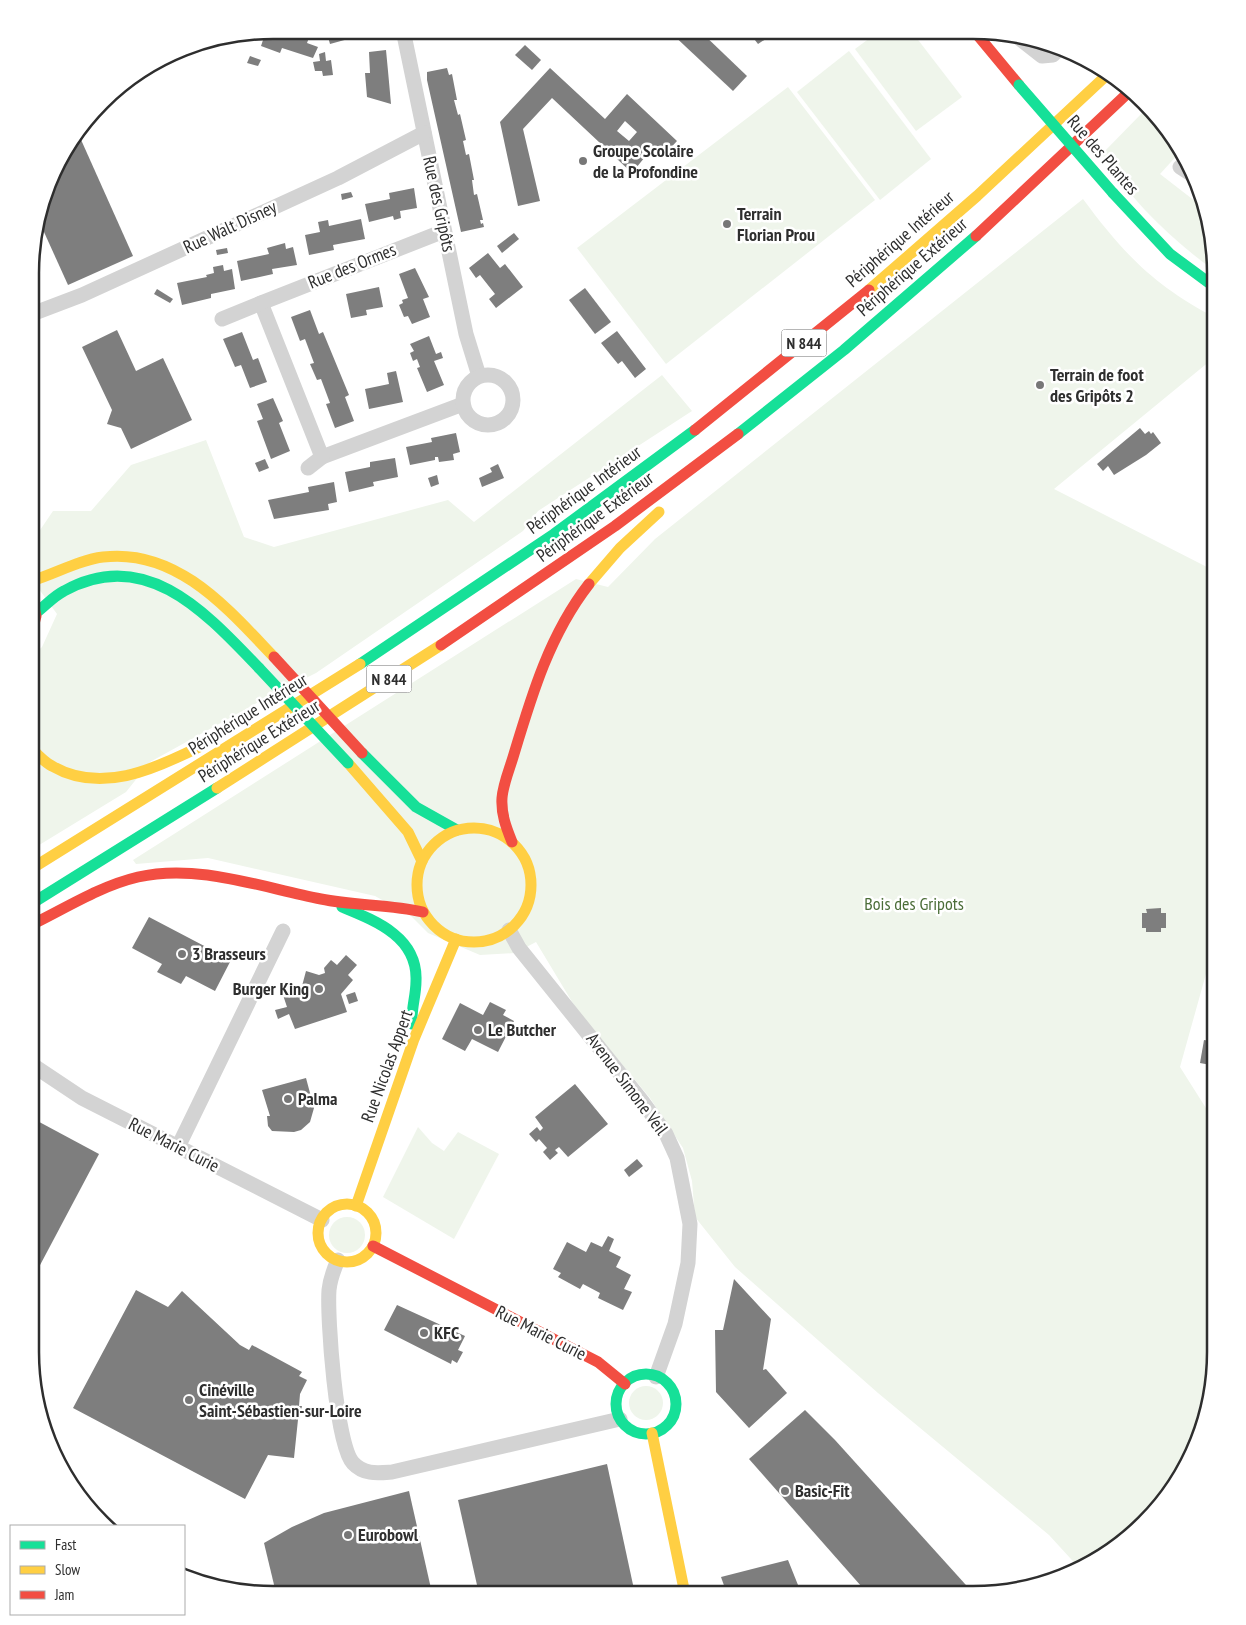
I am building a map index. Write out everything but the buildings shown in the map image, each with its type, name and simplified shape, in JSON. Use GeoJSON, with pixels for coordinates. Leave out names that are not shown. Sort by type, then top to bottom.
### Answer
{"type":"FeatureCollection","features":[{"type":"Feature","properties":{"kind":"main road","name":"Rue des Plantes"},"geometry":{"type":"LineString","coordinates":[[981,39],[1113,193],[1170,254],[1207,281]]}},
{"type":"Feature","properties":{"kind":"main road","name":"Périphérique Intérieur"},"geometry":{"type":"LineString","coordinates":[[39,864],[245,737],[477,587],[551,536],[693,431],[900,263],[1026,151],[1103,78]]}},
{"type":"Feature","properties":{"kind":"main road","name":"Périphérique Extérieur"},"geometry":{"type":"LineString","coordinates":[[39,899],[443,644],[613,527],[735,436],[920,284],[1126,95]]}},
{"type":"Feature","properties":{"kind":"main road"},"geometry":{"type":"LineString","coordinates":[[726,458],[735,436]]}},
{"type":"Feature","properties":{"kind":"main road"},"geometry":{"type":"LineString","coordinates":[[512,842],[503,819],[502,796],[545,661],[555,639],[565,618],[587,586],[614,553],[669,504]]}},
{"type":"Feature","properties":{"kind":"main road"},"geometry":{"type":"LineString","coordinates":[[39,579],[102,558],[131,557],[160,563],[186,575],[206,590],[274,657],[411,805],[426,816],[457,830]]}},
{"type":"Feature","properties":{"kind":"main road"},"geometry":{"type":"LineString","coordinates":[[39,610],[65,590],[91,580],[119,575],[143,578],[167,586],[187,598],[259,668],[348,763],[408,832],[422,861]]}},
{"type":"Feature","properties":{"kind":"main road"},"geometry":{"type":"LineString","coordinates":[[221,736],[245,737]]}},
{"type":"Feature","properties":{"kind":"main road"},"geometry":{"type":"LineString","coordinates":[[39,755],[54,768],[72,776],[107,780],[146,772],[206,743]]}},
{"type":"Feature","properties":{"kind":"main road"},"geometry":{"type":"LineString","coordinates":[[469,828],[486,829],[503,835],[512,842],[526,859],[532,881],[531,892],[524,914],[510,930],[500,936],[484,941],[456,939],[443,933],[423,912],[417,886],[422,861],[436,842],[457,830],[469,828]]}},
{"type":"Feature","properties":{"kind":"main road"},"geometry":{"type":"LineString","coordinates":[[39,921],[113,885],[135,878],[169,873],[230,879],[325,900],[423,912]]}},
{"type":"Feature","properties":{"kind":"main road"},"geometry":{"type":"LineString","coordinates":[[325,900],[387,927],[402,940],[411,955],[416,973],[412,1020],[414,1039]]}},
{"type":"Feature","properties":{"kind":"main road","name":"Rue Nicolas Appert"},"geometry":{"type":"LineString","coordinates":[[356,1206],[414,1039],[456,939]]}},
{"type":"Feature","properties":{"kind":"main road"},"geometry":{"type":"LineString","coordinates":[[356,1206],[364,1210],[373,1220],[376,1232],[373,1246],[367,1254],[358,1260],[352,1262],[338,1260],[326,1253],[321,1245],[318,1231],[322,1220],[335,1207],[356,1206]]}},
{"type":"Feature","properties":{"kind":"main road","name":"Rue Marie Curie"},"geometry":{"type":"LineString","coordinates":[[373,1246],[598,1362],[625,1384]]}},
{"type":"Feature","properties":{"kind":"main road"},"geometry":{"type":"LineString","coordinates":[[642,1375],[656,1377],[669,1386],[676,1405],[669,1423],[662,1430],[652,1434],[634,1432],[620,1419],[616,1401],[625,1384],[642,1375]]}},
{"type":"Feature","properties":{"kind":"main road"},"geometry":{"type":"LineString","coordinates":[[652,1434],[683,1586]]}},
{"type":"Feature","properties":{"kind":"street","name":"Rue des Gripôts"},"geometry":{"type":"LineString","coordinates":[[406,39],[466,334],[479,376]]}},
{"type":"Feature","properties":{"kind":"street"},"geometry":{"type":"LineString","coordinates":[[1029,46],[1042,56],[1054,53]]}},
{"type":"Feature","properties":{"kind":"street","name":"Rue Walt Disney"},"geometry":{"type":"LineString","coordinates":[[39,312],[53,308],[338,178],[424,133]]}},
{"type":"Feature","properties":{"kind":"street","name":"Rue des Ormes"},"geometry":{"type":"LineString","coordinates":[[222,319],[444,231]]}},
{"type":"Feature","properties":{"kind":"street"},"geometry":{"type":"LineString","coordinates":[[261,303],[322,457]]}},
{"type":"Feature","properties":{"kind":"street"},"geometry":{"type":"LineString","coordinates":[[489,375],[501,378],[512,394],[512,404],[506,417],[495,424],[480,424],[468,415],[463,404],[464,392],[470,382],[479,376],[489,375]]}},
{"type":"Feature","properties":{"kind":"street"},"geometry":{"type":"LineString","coordinates":[[308,468],[322,457],[463,404]]}},
{"type":"Feature","properties":{"kind":"street","name":"Avenue Simone Veil"},"geometry":{"type":"LineString","coordinates":[[510,930],[519,948],[666,1134],[677,1158],[690,1224],[688,1263],[675,1324],[656,1377]]}},
{"type":"Feature","properties":{"kind":"street"},"geometry":{"type":"LineString","coordinates":[[178,1148],[283,931]]}},
{"type":"Feature","properties":{"kind":"street","name":"Rue Marie Curie"},"geometry":{"type":"LineString","coordinates":[[39,1070],[82,1098],[322,1220]]}},
{"type":"Feature","properties":{"kind":"street"},"geometry":{"type":"LineString","coordinates":[[338,1260],[329,1289],[334,1378],[344,1440],[349,1457],[352,1463],[365,1472],[374,1474],[392,1472],[620,1419]]}},
{"type":"Feature","properties":{"kind":"green space"},"geometry":{"type":"Polygon","coordinates":[[[869,39],[917,39],[962,97],[916,131],[855,49],[869,39]]]}},
{"type":"Feature","properties":{"kind":"green space"},"geometry":{"type":"Polygon","coordinates":[[[849,51],[931,159],[880,200],[797,92],[849,51]]]}},
{"type":"Feature","properties":{"kind":"green space","name":"Terrain Florian Prou"},"geometry":{"type":"Polygon","coordinates":[[[788,87],[875,200],[666,364],[577,248],[788,87]]]}},
{"type":"Feature","properties":{"kind":"green space"},"geometry":{"type":"Polygon","coordinates":[[[1143,112],[1159,130],[1176,156],[1160,174],[1196,202],[1203,227],[1207,265],[1153,218],[1126,188],[1102,154],[1143,112]]]}},
{"type":"Feature","properties":{"kind":"green space","name":"Bois des Gripots"},"geometry":{"type":"Polygon","coordinates":[[[1083,199],[1112,236],[1141,267],[1175,294],[1207,313],[1207,363],[1054,489],[1207,568],[1207,970],[1180,1067],[1207,1110],[1207,1368],[1203,1398],[1195,1428],[1183,1456],[1168,1482],[1149,1507],[1128,1528],[1103,1547],[1075,1563],[1049,1535],[878,1393],[735,1267],[695,1217],[692,1181],[683,1148],[650,1098],[577,1010],[536,942],[515,953],[480,955],[428,933],[411,916],[375,896],[208,858],[136,864],[133,860],[576,579],[608,587],[655,539],[1083,199]]]}},
{"type":"Feature","properties":{"kind":"green space"},"geometry":{"type":"Polygon","coordinates":[[[662,375],[692,411],[538,511],[523,531],[316,673],[264,699],[150,762],[126,792],[39,845],[39,650],[57,614],[39,589],[39,532],[53,511],[91,511],[131,465],[206,440],[244,537],[274,547],[448,500],[474,522],[662,375]]]}},
{"type":"Feature","properties":{"kind":"green space"},"geometry":{"type":"Polygon","coordinates":[[[418,1127],[432,1143],[444,1151],[458,1132],[499,1154],[454,1239],[383,1197],[418,1127]]]}},
{"type":"Feature","properties":{"kind":"green space"},"geometry":{"type":"Polygon","coordinates":[[[347,1217],[354,1218],[360,1222],[364,1228],[364,1242],[360,1248],[354,1252],[347,1253],[340,1252],[334,1248],[330,1242],[329,1235],[330,1228],[334,1222],[340,1218],[347,1217]]]}},
{"type":"Feature","properties":{"kind":"green space"},"geometry":{"type":"Polygon","coordinates":[[[646,1386],[658,1391],[663,1403],[658,1415],[646,1420],[634,1415],[629,1403],[634,1391],[646,1386]]]}},
{"type":"Feature","properties":{"kind":"traffic: fast"},"geometry":{"type":"LineString","coordinates":[[1019,85],[1113,193]]}},
{"type":"Feature","properties":{"kind":"traffic: fast"},"geometry":{"type":"LineString","coordinates":[[1113,193],[1170,254],[1207,281]]}},
{"type":"Feature","properties":{"kind":"traffic: fast"},"geometry":{"type":"LineString","coordinates":[[738,434],[844,350],[976,236]]}},
{"type":"Feature","properties":{"kind":"traffic: fast"},"geometry":{"type":"LineString","coordinates":[[360,664],[554,534],[695,430]]}},
{"type":"Feature","properties":{"kind":"traffic: fast"},"geometry":{"type":"LineString","coordinates":[[39,610],[60,593],[94,579],[122,576],[148,581],[173,592],[196,608],[259,668]]}},
{"type":"Feature","properties":{"kind":"traffic: fast"},"geometry":{"type":"LineString","coordinates":[[259,668],[348,763]]}},
{"type":"Feature","properties":{"kind":"traffic: fast"},"geometry":{"type":"LineString","coordinates":[[362,753],[416,807],[457,830]]}},
{"type":"Feature","properties":{"kind":"traffic: fast"},"geometry":{"type":"LineString","coordinates":[[39,899],[217,788]]}},
{"type":"Feature","properties":{"kind":"traffic: fast"},"geometry":{"type":"LineString","coordinates":[[342,907],[381,925],[402,942],[410,953],[415,966],[416,981],[412,1024]]}},
{"type":"Feature","properties":{"kind":"traffic: fast"},"geometry":{"type":"LineString","coordinates":[[646,1374],[662,1379],[667,1383],[671,1388],[676,1404],[671,1420],[667,1425],[662,1429],[646,1434],[630,1429],[625,1425],[621,1420],[616,1404],[621,1388],[625,1383],[630,1379],[646,1374]]}},
{"type":"Feature","properties":{"kind":"traffic: slow"},"geometry":{"type":"LineString","coordinates":[[869,290],[977,196],[1103,78]]}},
{"type":"Feature","properties":{"kind":"traffic: slow"},"geometry":{"type":"LineString","coordinates":[[589,584],[620,548],[659,512]]}},
{"type":"Feature","properties":{"kind":"traffic: slow"},"geometry":{"type":"LineString","coordinates":[[39,578],[76,564],[103,557],[130,557],[154,562],[177,572],[199,586],[219,602],[274,657]]}},
{"type":"Feature","properties":{"kind":"traffic: slow"},"geometry":{"type":"LineString","coordinates":[[217,788],[441,645]]}},
{"type":"Feature","properties":{"kind":"traffic: slow"},"geometry":{"type":"LineString","coordinates":[[39,864],[360,664]]}},
{"type":"Feature","properties":{"kind":"traffic: slow"},"geometry":{"type":"LineString","coordinates":[[39,756],[49,764],[70,774],[89,778],[107,778],[145,771],[199,747]]}},
{"type":"Feature","properties":{"kind":"traffic: slow"},"geometry":{"type":"LineString","coordinates":[[348,763],[408,832],[422,861]]}},
{"type":"Feature","properties":{"kind":"traffic: slow"},"geometry":{"type":"LineString","coordinates":[[474,828],[496,832],[515,844],[527,863],[531,885],[527,907],[515,926],[496,938],[474,942],[452,938],[433,926],[421,907],[417,885],[421,863],[433,844],[452,832],[474,828]]}},
{"type":"Feature","properties":{"kind":"traffic: slow"},"geometry":{"type":"LineString","coordinates":[[356,1206],[414,1039],[456,939]]}},
{"type":"Feature","properties":{"kind":"traffic: slow"},"geometry":{"type":"LineString","coordinates":[[347,1204],[363,1209],[371,1217],[376,1233],[371,1249],[363,1257],[347,1262],[331,1257],[323,1249],[318,1233],[323,1217],[331,1209],[347,1204]]}},
{"type":"Feature","properties":{"kind":"traffic: slow"},"geometry":{"type":"LineString","coordinates":[[652,1433],[683,1586]]}},
{"type":"Feature","properties":{"kind":"traffic: jam"},"geometry":{"type":"LineString","coordinates":[[981,39],[1019,85]]}},
{"type":"Feature","properties":{"kind":"traffic: jam"},"geometry":{"type":"LineString","coordinates":[[976,236],[1126,95]]}},
{"type":"Feature","properties":{"kind":"traffic: jam"},"geometry":{"type":"LineString","coordinates":[[695,430],[869,290]]}},
{"type":"Feature","properties":{"kind":"traffic: jam"},"geometry":{"type":"LineString","coordinates":[[441,645],[615,526],[738,434]]}},
{"type":"Feature","properties":{"kind":"traffic: jam"},"geometry":{"type":"LineString","coordinates":[[512,842],[502,810],[505,782],[535,687],[544,665],[563,623],[589,584]]}},
{"type":"Feature","properties":{"kind":"traffic: jam"},"geometry":{"type":"LineString","coordinates":[[274,657],[362,753]]}},
{"type":"Feature","properties":{"kind":"traffic: jam"},"geometry":{"type":"LineString","coordinates":[[39,921],[110,886],[138,877],[161,873],[207,875],[334,901],[423,912]]}},
{"type":"Feature","properties":{"kind":"traffic: jam"},"geometry":{"type":"LineString","coordinates":[[373,1246],[598,1362],[625,1384]]}},
{"type":"Feature","properties":{"kind":"place","name":"Groupe Scolaire de la Profondine"},"geometry":{"type":"Point","coordinates":[583,161]}},
{"type":"Feature","properties":{"kind":"place","name":"Terrain Florian Prou"},"geometry":{"type":"Point","coordinates":[727,224]}},
{"type":"Feature","properties":{"kind":"place","name":"Terrain de foot des Gripôts 2"},"geometry":{"type":"Point","coordinates":[1040,385]}},
{"type":"Feature","properties":{"kind":"place","name":"3 Brasseurs"},"geometry":{"type":"Point","coordinates":[182,954]}},
{"type":"Feature","properties":{"kind":"place","name":"Burger King"},"geometry":{"type":"Point","coordinates":[319,989]}},
{"type":"Feature","properties":{"kind":"place","name":"Le Butcher"},"geometry":{"type":"Point","coordinates":[478,1030]}},
{"type":"Feature","properties":{"kind":"place","name":"Palma"},"geometry":{"type":"Point","coordinates":[288,1099]}},
{"type":"Feature","properties":{"kind":"place","name":"KFC"},"geometry":{"type":"Point","coordinates":[424,1333]}},
{"type":"Feature","properties":{"kind":"place","name":"Cinéville Saint-Sébastien-sur-Loire"},"geometry":{"type":"Point","coordinates":[189,1400]}},
{"type":"Feature","properties":{"kind":"place","name":"Basic-Fit"},"geometry":{"type":"Point","coordinates":[785,1491]}},
{"type":"Feature","properties":{"kind":"place","name":"Eurobowl"},"geometry":{"type":"Point","coordinates":[348,1535]}}]}
